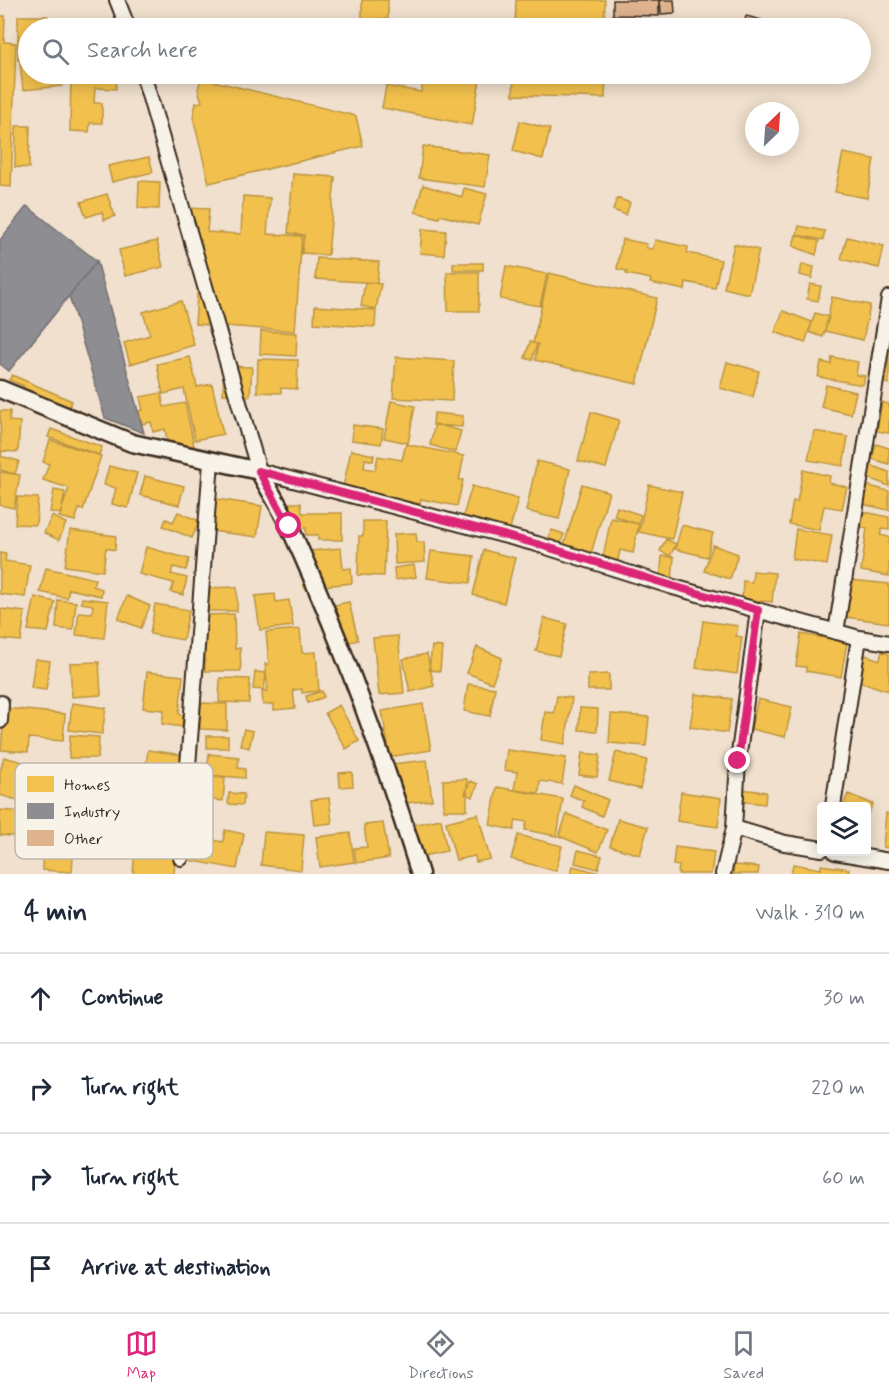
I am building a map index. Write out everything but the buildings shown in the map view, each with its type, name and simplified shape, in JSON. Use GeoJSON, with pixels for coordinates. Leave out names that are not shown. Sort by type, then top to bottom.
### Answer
{"type":"FeatureCollection","features":[{"type":"Feature","properties":{"kind":"street"},"geometry":{"type":"LineString","coordinates":[[117,0],[124,18]]}},
{"type":"Feature","properties":{"kind":"street"},"geometry":{"type":"LineString","coordinates":[[146,84],[259,471],[289,526],[345,660],[394,791],[420,874]]}},
{"type":"Feature","properties":{"kind":"street"},"geometry":{"type":"LineString","coordinates":[[836,632],[889,298]]}},
{"type":"Feature","properties":{"kind":"street"},"geometry":{"type":"LineString","coordinates":[[0,389],[132,443],[259,471],[537,544],[673,586],[836,632],[889,643]]}},
{"type":"Feature","properties":{"kind":"street"},"geometry":{"type":"LineString","coordinates":[[188,763],[211,462]]}},
{"type":"Feature","properties":{"kind":"street"},"geometry":{"type":"LineString","coordinates":[[723,874],[734,828],[738,761],[758,610]]}},
{"type":"Feature","properties":{"kind":"street"},"geometry":{"type":"LineString","coordinates":[[834,802],[859,638]]}},
{"type":"Feature","properties":{"kind":"street"},"geometry":{"type":"LineString","coordinates":[[0,721],[2,703]]}},
{"type":"Feature","properties":{"kind":"street"},"geometry":{"type":"LineString","coordinates":[[734,828],[785,843],[817,848]]}},
{"type":"Feature","properties":{"kind":"street"},"geometry":{"type":"LineString","coordinates":[[859,856],[889,861]]}},
{"type":"Feature","properties":{"kind":"route"},"geometry":{"type":"LineString","coordinates":[[289,526],[259,471],[537,544],[758,610],[738,761]]}}]}
